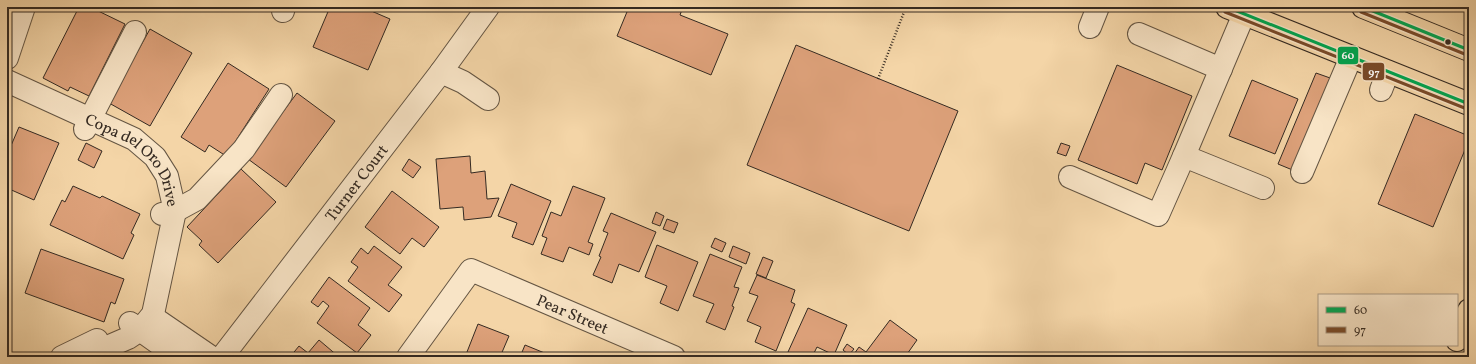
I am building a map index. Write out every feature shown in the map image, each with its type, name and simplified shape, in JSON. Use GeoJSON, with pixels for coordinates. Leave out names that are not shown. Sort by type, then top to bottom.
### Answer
{"type":"FeatureCollection","features":[{"type":"Feature","properties":{"kind":"main road"},"geometry":{"type":"LineString","coordinates":[[1364,7],[1469,50]]}},
{"type":"Feature","properties":{"kind":"main road"},"geometry":{"type":"LineString","coordinates":[[1235,10],[1351,57],[1385,81],[1469,104]]}},
{"type":"Feature","properties":{"kind":"main road"},"geometry":{"type":"LineString","coordinates":[[1458,336],[1469,310]]}},
{"type":"Feature","properties":{"kind":"street"},"geometry":{"type":"LineString","coordinates":[[7,58],[24,7]]}},
{"type":"Feature","properties":{"kind":"street","name":"Turner Court"},"geometry":{"type":"LineString","coordinates":[[222,357],[441,72],[488,7]]}},
{"type":"Feature","properties":{"kind":"street"},"geometry":{"type":"LineString","coordinates":[[1090,27],[1098,7]]}},
{"type":"Feature","properties":{"kind":"street"},"geometry":{"type":"LineString","coordinates":[[1070,177],[1158,215],[1221,69],[1235,10]]}},
{"type":"Feature","properties":{"kind":"street"},"geometry":{"type":"LineString","coordinates":[[87,124],[135,32]]}},
{"type":"Feature","properties":{"kind":"street"},"geometry":{"type":"LineString","coordinates":[[1139,34],[1221,69]]}},
{"type":"Feature","properties":{"kind":"street"},"geometry":{"type":"LineString","coordinates":[[1302,172],[1351,57]]}},
{"type":"Feature","properties":{"kind":"street"},"geometry":{"type":"LineString","coordinates":[[441,72],[463,82],[488,99]]}},
{"type":"Feature","properties":{"kind":"street","name":"Copa del Oro Drive"},"geometry":{"type":"LineString","coordinates":[[7,81],[87,124],[133,152],[158,177],[168,212],[159,233],[165,265],[144,296],[141,322]]}},
{"type":"Feature","properties":{"kind":"street","name":"Copa del Oro Drive"},"geometry":{"type":"LineString","coordinates":[[7,91],[87,124]]}},
{"type":"Feature","properties":{"kind":"street"},"geometry":{"type":"LineString","coordinates":[[168,212],[197,199],[233,162],[244,149],[281,95]]}},
{"type":"Feature","properties":{"kind":"street"},"geometry":{"type":"LineString","coordinates":[[1184,156],[1263,188]]}},
{"type":"Feature","properties":{"kind":"street","name":"Pear Street"},"geometry":{"type":"LineString","coordinates":[[408,357],[471,270],[674,357]]}},
{"type":"Feature","properties":{"kind":"street"},"geometry":{"type":"LineString","coordinates":[[62,357],[141,322],[154,318],[211,357]]}},
{"type":"Feature","properties":{"kind":"street"},"geometry":{"type":"LineString","coordinates":[[84,357],[128,338],[141,322]]}},
{"type":"Feature","properties":{"kind":"street"},"geometry":{"type":"LineString","coordinates":[[141,322],[178,357]]}},
{"type":"Feature","properties":{"kind":"path"},"geometry":{"type":"LineString","coordinates":[[878,79],[906,7]]}},
{"type":"Feature","properties":{"kind":"building"},"geometry":{"type":"Polygon","coordinates":[[[79,7],[90,7],[125,24],[89,96],[70,87],[68,91],[43,78],[79,7]]]}},
{"type":"Feature","properties":{"kind":"building"},"geometry":{"type":"Polygon","coordinates":[[[330,7],[362,7],[390,19],[368,70],[313,47],[330,7]]]}},
{"type":"Feature","properties":{"kind":"building"},"geometry":{"type":"Polygon","coordinates":[[[629,7],[683,7],[680,15],[728,34],[711,75],[617,36],[629,7]]]}},
{"type":"Feature","properties":{"kind":"building"},"geometry":{"type":"Polygon","coordinates":[[[150,29],[192,53],[150,126],[109,103],[150,29]]]}},
{"type":"Feature","properties":{"kind":"building"},"geometry":{"type":"Polygon","coordinates":[[[796,45],[958,111],[909,231],[747,165],[796,45]]]}},
{"type":"Feature","properties":{"kind":"building"},"geometry":{"type":"Polygon","coordinates":[[[228,63],[269,89],[226,156],[209,145],[205,152],[181,137],[228,63]]]}},
{"type":"Feature","properties":{"kind":"building"},"geometry":{"type":"Polygon","coordinates":[[[1117,65],[1192,96],[1162,170],[1145,163],[1137,184],[1078,160],[1117,65]]]}},
{"type":"Feature","properties":{"kind":"building"},"geometry":{"type":"Polygon","coordinates":[[[1316,73],[1333,79],[1295,171],[1278,164],[1316,73]]]}},
{"type":"Feature","properties":{"kind":"building"},"geometry":{"type":"Polygon","coordinates":[[[1252,80],[1298,99],[1275,154],[1229,136],[1252,80]]]}},
{"type":"Feature","properties":{"kind":"building"},"geometry":{"type":"Polygon","coordinates":[[[297,93],[335,121],[286,187],[248,159],[297,93]]]}},
{"type":"Feature","properties":{"kind":"building"},"geometry":{"type":"Polygon","coordinates":[[[1415,114],[1469,136],[1469,140],[1433,227],[1378,204],[1415,114]]]}},
{"type":"Feature","properties":{"kind":"building"},"geometry":{"type":"Polygon","coordinates":[[[19,127],[59,143],[34,200],[7,188],[7,155],[19,127]]]}},
{"type":"Feature","properties":{"kind":"building"},"geometry":{"type":"Polygon","coordinates":[[[86,143],[102,151],[94,168],[78,160],[86,143]]]}},
{"type":"Feature","properties":{"kind":"building"},"geometry":{"type":"Polygon","coordinates":[[[1061,143],[1070,146],[1066,156],[1057,153],[1061,143]]]}},
{"type":"Feature","properties":{"kind":"building"},"geometry":{"type":"Polygon","coordinates":[[[470,156],[471,173],[485,171],[487,199],[499,198],[491,217],[464,220],[463,207],[440,209],[436,159],[470,156]]]}},
{"type":"Feature","properties":{"kind":"building"},"geometry":{"type":"Polygon","coordinates":[[[409,159],[421,167],[413,178],[402,170],[409,159]]]}},
{"type":"Feature","properties":{"kind":"building"},"geometry":{"type":"Polygon","coordinates":[[[241,169],[276,202],[218,263],[199,245],[202,241],[187,227],[241,169]]]}},
{"type":"Feature","properties":{"kind":"building"},"geometry":{"type":"Polygon","coordinates":[[[511,184],[551,201],[533,245],[512,237],[517,223],[498,216],[511,184]]]}},
{"type":"Feature","properties":{"kind":"building"},"geometry":{"type":"Polygon","coordinates":[[[73,186],[100,198],[102,196],[140,214],[131,233],[134,235],[123,259],[50,225],[62,200],[65,202],[73,186]]]}},
{"type":"Feature","properties":{"kind":"building"},"geometry":{"type":"Polygon","coordinates":[[[573,186],[605,198],[588,242],[593,244],[589,255],[569,247],[563,262],[541,254],[547,238],[542,236],[551,212],[561,216],[573,186]]]}},
{"type":"Feature","properties":{"kind":"building"},"geometry":{"type":"Polygon","coordinates":[[[392,191],[439,227],[424,247],[412,238],[400,254],[365,227],[392,191]]]}},
{"type":"Feature","properties":{"kind":"building"},"geometry":{"type":"Polygon","coordinates":[[[656,212],[664,216],[660,226],[652,223],[656,212]]]}},
{"type":"Feature","properties":{"kind":"building"},"geometry":{"type":"Polygon","coordinates":[[[611,213],[656,232],[639,272],[619,264],[612,283],[593,275],[601,257],[599,256],[608,233],[603,231],[611,213]]]}},
{"type":"Feature","properties":{"kind":"building"},"geometry":{"type":"Polygon","coordinates":[[[667,219],[678,223],[674,233],[663,229],[667,219]]]}},
{"type":"Feature","properties":{"kind":"building"},"geometry":{"type":"Polygon","coordinates":[[[715,238],[726,243],[722,252],[711,247],[715,238]]]}},
{"type":"Feature","properties":{"kind":"building"},"geometry":{"type":"Polygon","coordinates":[[[657,245],[698,262],[678,311],[660,303],[667,286],[645,277],[657,245]]]}},
{"type":"Feature","properties":{"kind":"building"},"geometry":{"type":"Polygon","coordinates":[[[374,246],[402,267],[388,285],[402,295],[389,312],[348,281],[358,267],[351,262],[361,248],[368,254],[374,246]]]}},
{"type":"Feature","properties":{"kind":"building"},"geometry":{"type":"Polygon","coordinates":[[[733,246],[750,253],[746,264],[729,257],[733,246]]]}},
{"type":"Feature","properties":{"kind":"building"},"geometry":{"type":"Polygon","coordinates":[[[41,249],[124,279],[115,304],[111,302],[104,322],[25,293],[41,249]]]}},
{"type":"Feature","properties":{"kind":"building"},"geometry":{"type":"Polygon","coordinates":[[[710,254],[742,267],[734,287],[739,288],[732,306],[734,307],[725,330],[706,322],[714,304],[693,296],[710,254]]]}},
{"type":"Feature","properties":{"kind":"building"},"geometry":{"type":"Polygon","coordinates":[[[763,257],[773,261],[766,278],[756,274],[763,257]]]}},
{"type":"Feature","properties":{"kind":"building"},"geometry":{"type":"Polygon","coordinates":[[[757,275],[795,290],[791,302],[795,304],[776,351],[755,342],[761,327],[747,321],[758,296],[749,293],[757,275]]]}},
{"type":"Feature","properties":{"kind":"building"},"geometry":{"type":"Polygon","coordinates":[[[329,277],[370,308],[358,325],[371,335],[357,353],[317,323],[329,306],[323,301],[318,307],[311,302],[329,277]]]}},
{"type":"Feature","properties":{"kind":"building"},"geometry":{"type":"Polygon","coordinates":[[[808,308],[847,325],[834,355],[817,347],[812,357],[798,357],[788,352],[808,308]]]}},
{"type":"Feature","properties":{"kind":"building"},"geometry":{"type":"Polygon","coordinates":[[[890,320],[917,340],[905,357],[852,357],[859,347],[866,352],[890,320]]]}},
{"type":"Feature","properties":{"kind":"building"},"geometry":{"type":"Polygon","coordinates":[[[478,324],[509,336],[500,357],[465,357],[478,324]]]}},
{"type":"Feature","properties":{"kind":"building"},"geometry":{"type":"Polygon","coordinates":[[[319,340],[339,357],[290,357],[299,346],[308,353],[319,340]]]}},
{"type":"Feature","properties":{"kind":"building"},"geometry":{"type":"Polygon","coordinates":[[[847,344],[854,349],[849,355],[843,350],[847,344]]]}},
{"type":"Feature","properties":{"kind":"building"},"geometry":{"type":"Polygon","coordinates":[[[525,345],[547,354],[545,357],[520,357],[525,345]]]}},
{"type":"Feature","properties":{"kind":"building"},"geometry":{"type":"Polygon","coordinates":[[[121,354],[123,357],[113,357],[121,354]]]}},
{"type":"Feature","properties":{"kind":"transit line","name":"60"},"geometry":{"type":"LineString","coordinates":[[1227,7],[1469,104]]}},
{"type":"Feature","properties":{"kind":"transit line","name":"60"},"geometry":{"type":"LineString","coordinates":[[1363,7],[1469,50]]}},
{"type":"Feature","properties":{"kind":"transit line","name":"97"},"geometry":{"type":"LineString","coordinates":[[1225,12],[1467,109]]}},
{"type":"Feature","properties":{"kind":"transit line","name":"97"},"geometry":{"type":"LineString","coordinates":[[1361,12],[1467,55]]}}]}
